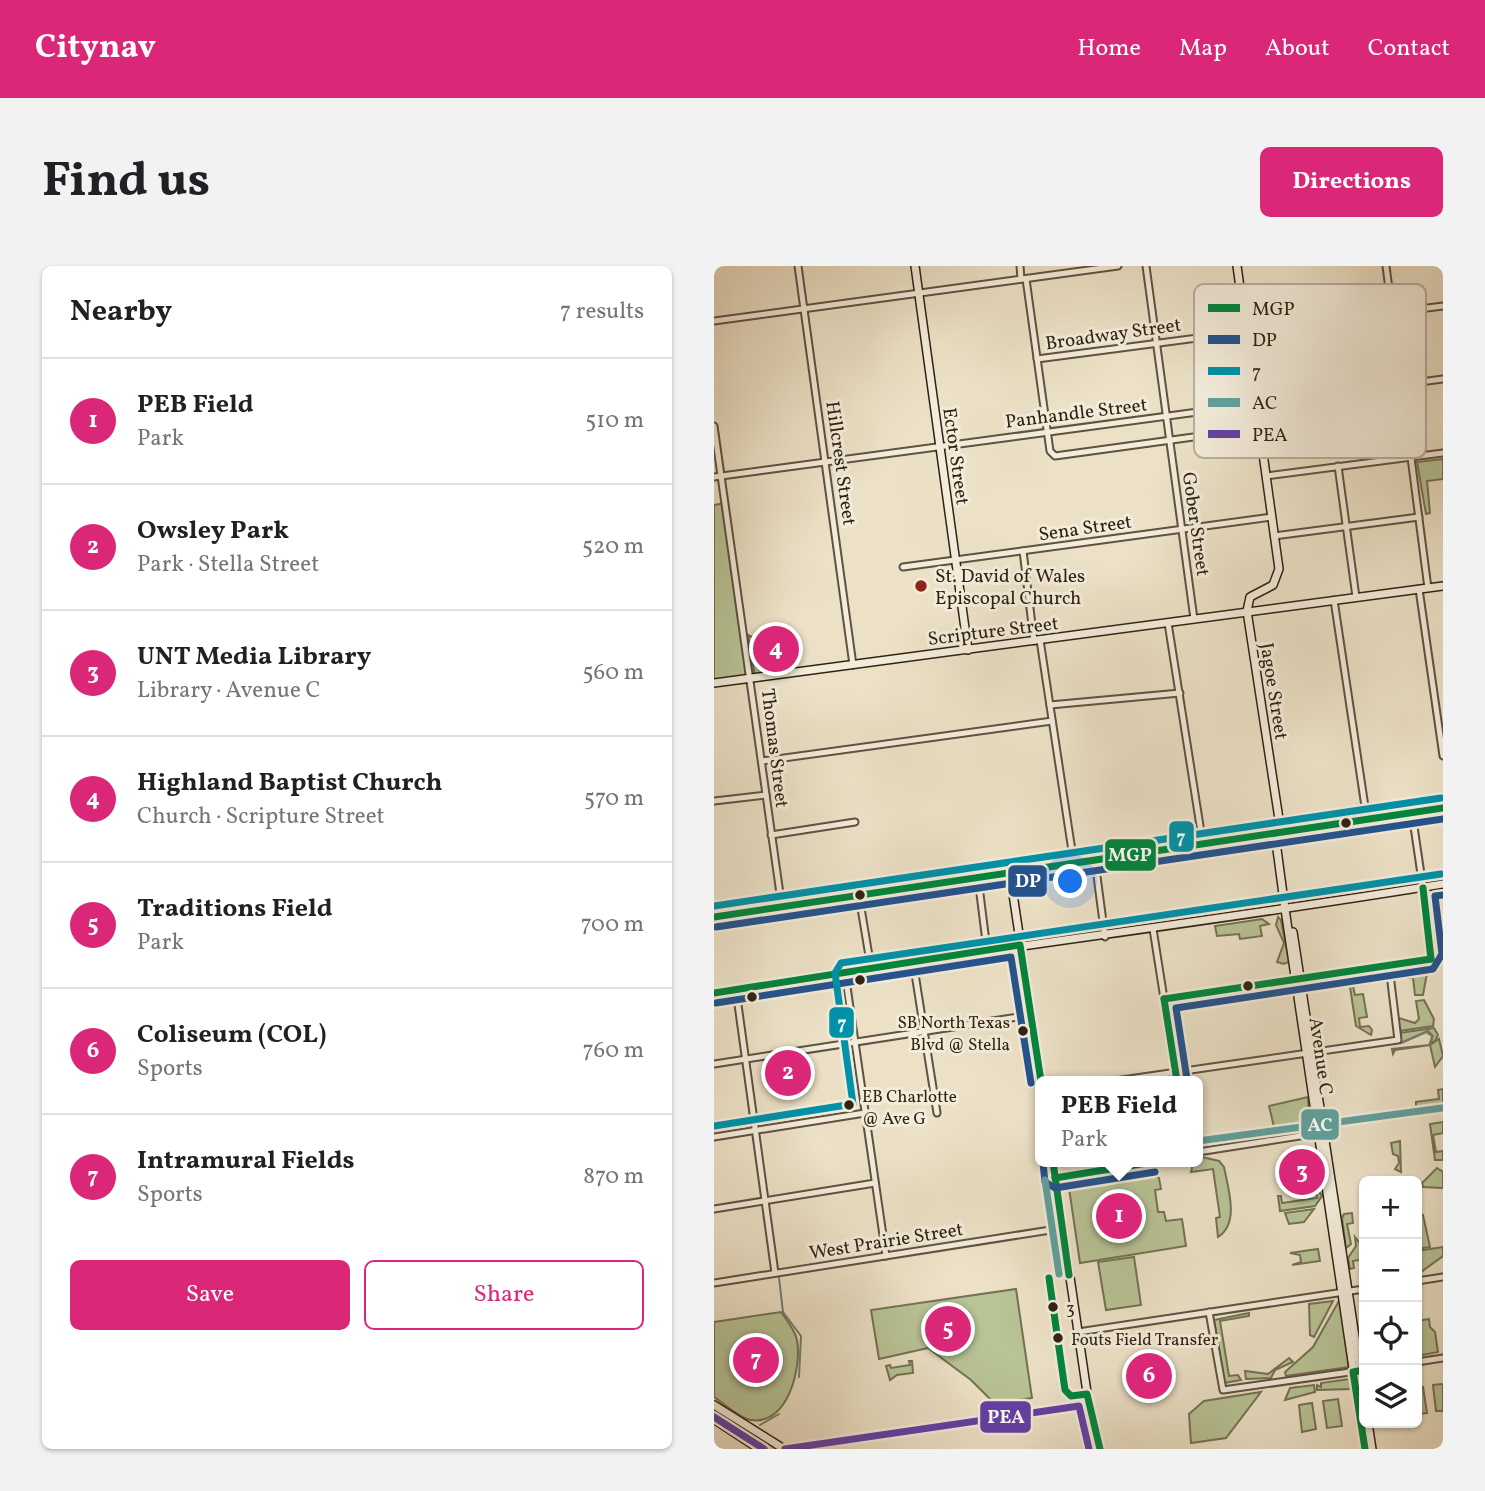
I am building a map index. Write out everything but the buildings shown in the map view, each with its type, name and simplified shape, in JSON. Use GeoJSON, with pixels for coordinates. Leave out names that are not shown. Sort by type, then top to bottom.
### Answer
{"type":"FeatureCollection","features":[{"type":"Feature","properties":{"kind":"highway"},"geometry":{"type":"LineString","coordinates":[[714,1418],[761,1449]]}},
{"type":"Feature","properties":{"kind":"street","name":"Hillcrest Street"},"geometry":{"type":"LineString","coordinates":[[798,266],[853,665]]}},
{"type":"Feature","properties":{"kind":"street","name":"Ector Street"},"geometry":{"type":"LineString","coordinates":[[915,266],[968,650]]}},
{"type":"Feature","properties":{"kind":"street"},"geometry":{"type":"LineString","coordinates":[[1020,266],[1047,431],[1051,452],[1055,456],[1194,437]]}},
{"type":"Feature","properties":{"kind":"street"},"geometry":{"type":"LineString","coordinates":[[714,321],[1118,266]]}},
{"type":"Feature","properties":{"kind":"street","name":"Gober Street"},"geometry":{"type":"LineString","coordinates":[[1146,266],[1194,619]]}},
{"type":"Feature","properties":{"kind":"street"},"geometry":{"type":"LineString","coordinates":[[1237,266],[1239,284]]}},
{"type":"Feature","properties":{"kind":"street"},"geometry":{"type":"LineString","coordinates":[[1386,266],[1388,284]]}},
{"type":"Feature","properties":{"kind":"street","name":"Broadway Street"},"geometry":{"type":"LineString","coordinates":[[1037,359],[1194,339]]}},
{"type":"Feature","properties":{"kind":"street","name":"Panhandle Street"},"geometry":{"type":"LineString","coordinates":[[717,476],[1194,412]]}},
{"type":"Feature","properties":{"kind":"street","name":"Thomas Street"},"geometry":{"type":"LineString","coordinates":[[714,426],[717,476],[751,678],[782,908]]}},
{"type":"Feature","properties":{"kind":"street"},"geometry":{"type":"LineString","coordinates":[[1247,611],[1250,597],[1273,585],[1279,569],[1263,458]]}},
{"type":"Feature","properties":{"kind":"street"},"geometry":{"type":"LineString","coordinates":[[1266,476],[1403,458]]}},
{"type":"Feature","properties":{"kind":"street"},"geometry":{"type":"LineString","coordinates":[[1411,458],[1443,757]]}},
{"type":"Feature","properties":{"kind":"street"},"geometry":{"type":"LineString","coordinates":[[1338,466],[1356,597]]}},
{"type":"Feature","properties":{"kind":"street","name":"Sena Street"},"geometry":{"type":"LineString","coordinates":[[902,567],[1272,517]]}},
{"type":"Feature","properties":{"kind":"street"},"geometry":{"type":"LineString","coordinates":[[1274,536],[1419,517]]}},
{"type":"Feature","properties":{"kind":"street"},"geometry":{"type":"LineString","coordinates":[[1023,551],[1074,864]]}},
{"type":"Feature","properties":{"kind":"street","name":"Scripture Street"},"geometry":{"type":"LineString","coordinates":[[714,682],[1443,586]]}},
{"type":"Feature","properties":{"kind":"street"},"geometry":{"type":"LineString","coordinates":[[1334,600],[1367,820]]}},
{"type":"Feature","properties":{"kind":"street","name":"Jagoe Street"},"geometry":{"type":"LineString","coordinates":[[1247,611],[1279,819],[1277,834],[1287,909]]}},
{"type":"Feature","properties":{"kind":"street"},"geometry":{"type":"LineString","coordinates":[[1168,622],[1203,845]]}},
{"type":"Feature","properties":{"kind":"street"},"geometry":{"type":"LineString","coordinates":[[1050,705],[1180,693]]}},
{"type":"Feature","properties":{"kind":"street"},"geometry":{"type":"LineString","coordinates":[[762,761],[1052,721]]}},
{"type":"Feature","properties":{"kind":"street"},"geometry":{"type":"LineString","coordinates":[[714,802],[766,795]]}},
{"type":"Feature","properties":{"kind":"street"},"geometry":{"type":"LineString","coordinates":[[714,917],[1443,808]]}},
{"type":"Feature","properties":{"kind":"street"},"geometry":{"type":"LineString","coordinates":[[1164,999],[1431,959],[1412,813]]}},
{"type":"Feature","properties":{"kind":"street"},"geometry":{"type":"LineString","coordinates":[[771,835],[855,822]]}},
{"type":"Feature","properties":{"kind":"street"},"geometry":{"type":"LineString","coordinates":[[1095,861],[1105,937]]}},
{"type":"Feature","properties":{"kind":"street"},"geometry":{"type":"LineString","coordinates":[[1010,874],[1040,1076]]}},
{"type":"Feature","properties":{"kind":"street"},"geometry":{"type":"LineString","coordinates":[[978,878],[988,950]]}},
{"type":"Feature","properties":{"kind":"street"},"geometry":{"type":"LineString","coordinates":[[714,993],[1020,945],[1105,937],[1443,884]]}},
{"type":"Feature","properties":{"kind":"street"},"geometry":{"type":"LineString","coordinates":[[859,896],[871,968]]}},
{"type":"Feature","properties":{"kind":"street","name":"Avenue C"},"geometry":{"type":"LineString","coordinates":[[1287,909],[1344,1292],[1359,1371]]}},
{"type":"Feature","properties":{"kind":"street"},"geometry":{"type":"LineString","coordinates":[[1153,929],[1176,1076]]}},
{"type":"Feature","properties":{"kind":"street"},"geometry":{"type":"LineString","coordinates":[[914,961],[937,1113]]}},
{"type":"Feature","properties":{"kind":"street"},"geometry":{"type":"LineString","coordinates":[[1148,1076],[1398,1040],[1389,966]]}},
{"type":"Feature","properties":{"kind":"street"},"geometry":{"type":"LineString","coordinates":[[845,973],[886,1256]]}},
{"type":"Feature","properties":{"kind":"street"},"geometry":{"type":"LineString","coordinates":[[736,990],[775,1273]]}},
{"type":"Feature","properties":{"kind":"street"},"geometry":{"type":"LineString","coordinates":[[714,1064],[1031,1015]]}},
{"type":"Feature","properties":{"kind":"street"},"geometry":{"type":"LineString","coordinates":[[714,1137],[865,1113]]}},
{"type":"Feature","properties":{"kind":"street"},"geometry":{"type":"LineString","coordinates":[[1203,1151],[1321,1133]]}},
{"type":"Feature","properties":{"kind":"street"},"geometry":{"type":"LineString","coordinates":[[1054,1167],[1089,1406],[1092,1449]]}},
{"type":"Feature","properties":{"kind":"street"},"geometry":{"type":"LineString","coordinates":[[1055,1178],[1122,1167]]}},
{"type":"Feature","properties":{"kind":"street"},"geometry":{"type":"LineString","coordinates":[[714,1209],[875,1183]]}},
{"type":"Feature","properties":{"kind":"street","name":"West Prairie Street"},"geometry":{"type":"LineString","coordinates":[[714,1283],[1063,1228]]}},
{"type":"Feature","properties":{"kind":"street"},"geometry":{"type":"LineString","coordinates":[[1422,1280],[1443,1278]]}},
{"type":"Feature","properties":{"kind":"street"},"geometry":{"type":"LineString","coordinates":[[1078,1332],[1359,1290]]}},
{"type":"Feature","properties":{"kind":"street"},"geometry":{"type":"LineString","coordinates":[[1209,1312],[1223,1390],[1359,1371]]}},
{"type":"Feature","properties":{"kind":"street"},"geometry":{"type":"LineString","coordinates":[[1422,1361],[1443,1358]]}},
{"type":"Feature","properties":{"kind":"street"},"geometry":{"type":"LineString","coordinates":[[714,1405],[784,1449]]}},
{"type":"Feature","properties":{"kind":"street"},"geometry":{"type":"LineString","coordinates":[[1089,1406],[1100,1449]]}},
{"type":"Feature","properties":{"kind":"street","name":"Avenue C"},"geometry":{"type":"LineString","coordinates":[[1363,1428],[1365,1449]]}},
{"type":"Feature","properties":{"kind":"street"},"geometry":{"type":"LineString","coordinates":[[1369,1428],[1372,1449]]}},
{"type":"Feature","properties":{"kind":"green space"},"geometry":{"type":"Polygon","coordinates":[[[1443,459],[1443,479],[1427,481],[1430,513],[1426,514],[1417,462],[1443,459]]]}},
{"type":"Feature","properties":{"kind":"green space"},"geometry":{"type":"Polygon","coordinates":[[[725,503],[751,678],[714,683],[714,505],[725,503]]]}},
{"type":"Feature","properties":{"kind":"green space"},"geometry":{"type":"Polygon","coordinates":[[[748,635],[756,639],[761,661],[767,665],[792,663],[793,670],[755,677],[748,635]]]}},
{"type":"Feature","properties":{"kind":"green space"},"geometry":{"type":"Polygon","coordinates":[[[1442,912],[1443,938],[1436,944],[1433,922],[1439,920],[1442,912]]]}},
{"type":"Feature","properties":{"kind":"green space"},"geometry":{"type":"Polygon","coordinates":[[[1278,917],[1281,920],[1289,962],[1284,964],[1277,962],[1284,943],[1276,925],[1278,917]]]}},
{"type":"Feature","properties":{"kind":"green space"},"geometry":{"type":"Polygon","coordinates":[[[1262,919],[1269,924],[1260,926],[1262,936],[1240,939],[1239,934],[1217,936],[1215,926],[1262,919]]]}},
{"type":"Feature","properties":{"kind":"green space"},"geometry":{"type":"Polygon","coordinates":[[[1422,967],[1427,973],[1423,995],[1415,995],[1413,978],[1406,978],[1403,969],[1422,967]]]}},
{"type":"Feature","properties":{"kind":"green space"},"geometry":{"type":"Polygon","coordinates":[[[1361,981],[1366,984],[1353,986],[1355,995],[1363,994],[1367,1017],[1359,1018],[1360,1027],[1369,1026],[1371,1035],[1356,1026],[1350,987],[1354,982],[1361,981]]]}},
{"type":"Feature","properties":{"kind":"green space"},"geometry":{"type":"Polygon","coordinates":[[[1424,1000],[1434,1019],[1433,1026],[1399,1031],[1399,1018],[1415,1023],[1419,1019],[1416,1001],[1424,1000]]]}},
{"type":"Feature","properties":{"kind":"green space"},"geometry":{"type":"Polygon","coordinates":[[[1434,1028],[1438,1035],[1435,1041],[1430,1043],[1433,1036],[1428,1031],[1401,1043],[1399,1033],[1434,1028]]]}},
{"type":"Feature","properties":{"kind":"green space"},"geometry":{"type":"Polygon","coordinates":[[[1439,1039],[1443,1056],[1435,1067],[1430,1045],[1439,1039]]]}},
{"type":"Feature","properties":{"kind":"green space"},"geometry":{"type":"Polygon","coordinates":[[[1430,1045],[1395,1050],[1393,1054],[1392,1049],[1430,1045]]]}},
{"type":"Feature","properties":{"kind":"green space"},"geometry":{"type":"Polygon","coordinates":[[[800,1055],[805,1086],[775,1090],[771,1059],[800,1055]]]}},
{"type":"Feature","properties":{"kind":"green space"},"geometry":{"type":"Polygon","coordinates":[[[1443,1089],[1443,1105],[1416,1109],[1416,1102],[1439,1099],[1438,1090],[1443,1089]]]}},
{"type":"Feature","properties":{"kind":"green space"},"geometry":{"type":"Polygon","coordinates":[[[1308,1097],[1309,1126],[1299,1127],[1298,1123],[1292,1123],[1292,1128],[1275,1131],[1269,1106],[1308,1097]]]}},
{"type":"Feature","properties":{"kind":"green space"},"geometry":{"type":"Polygon","coordinates":[[[1443,1122],[1443,1133],[1433,1135],[1436,1152],[1443,1151],[1443,1160],[1435,1160],[1430,1124],[1443,1122]]]}},
{"type":"Feature","properties":{"kind":"green space"},"geometry":{"type":"Polygon","coordinates":[[[1400,1141],[1401,1172],[1395,1169],[1399,1163],[1398,1156],[1393,1154],[1391,1143],[1400,1141]]]}},
{"type":"Feature","properties":{"kind":"green space"},"geometry":{"type":"Polygon","coordinates":[[[1203,1157],[1219,1161],[1224,1167],[1231,1214],[1225,1231],[1218,1237],[1216,1218],[1220,1217],[1213,1169],[1191,1172],[1192,1167],[1203,1167],[1203,1157]]]}},
{"type":"Feature","properties":{"kind":"green space"},"geometry":{"type":"Polygon","coordinates":[[[1437,1168],[1443,1172],[1443,1188],[1423,1187],[1422,1183],[1437,1168]]]}},
{"type":"Feature","properties":{"kind":"green space"},"geometry":{"type":"Polygon","coordinates":[[[1152,1173],[1159,1178],[1161,1189],[1155,1190],[1158,1212],[1164,1212],[1166,1221],[1182,1219],[1186,1246],[1080,1263],[1069,1188],[1152,1173]]]}},
{"type":"Feature","properties":{"kind":"green space"},"geometry":{"type":"Polygon","coordinates":[[[1315,1185],[1322,1196],[1315,1206],[1280,1211],[1278,1196],[1281,1196],[1282,1203],[1317,1198],[1315,1185]]]}},
{"type":"Feature","properties":{"kind":"green space"},"geometry":{"type":"Polygon","coordinates":[[[1314,1209],[1304,1222],[1289,1224],[1285,1213],[1314,1209]]]}},
{"type":"Feature","properties":{"kind":"green space"},"geometry":{"type":"Polygon","coordinates":[[[1352,1213],[1353,1223],[1347,1224],[1351,1244],[1346,1248],[1342,1218],[1344,1214],[1352,1213]]]}},
{"type":"Feature","properties":{"kind":"green space"},"geometry":{"type":"Polygon","coordinates":[[[1422,1215],[1423,1215],[1430,1247],[1422,1248],[1422,1215]]]}},
{"type":"Feature","properties":{"kind":"green space"},"geometry":{"type":"Polygon","coordinates":[[[1355,1237],[1359,1242],[1359,1260],[1353,1261],[1354,1268],[1350,1269],[1348,1258],[1356,1246],[1355,1237]]]}},
{"type":"Feature","properties":{"kind":"green space"},"geometry":{"type":"Polygon","coordinates":[[[1443,1247],[1443,1256],[1422,1271],[1422,1250],[1443,1247]]]}},
{"type":"Feature","properties":{"kind":"green space"},"geometry":{"type":"Polygon","coordinates":[[[1318,1249],[1320,1261],[1292,1265],[1301,1262],[1300,1255],[1290,1253],[1318,1249]]]}},
{"type":"Feature","properties":{"kind":"green space"},"geometry":{"type":"Polygon","coordinates":[[[1134,1257],[1141,1305],[1106,1310],[1098,1262],[1134,1257]]]}},
{"type":"Feature","properties":{"kind":"green space"},"geometry":{"type":"Polygon","coordinates":[[[1016,1289],[1032,1398],[995,1404],[971,1380],[928,1348],[879,1359],[871,1310],[1016,1289]]]}},
{"type":"Feature","properties":{"kind":"green space"},"geometry":{"type":"Polygon","coordinates":[[[1340,1299],[1349,1367],[1286,1376],[1285,1372],[1313,1347],[1340,1299]]]}},
{"type":"Feature","properties":{"kind":"green space"},"geometry":{"type":"Polygon","coordinates":[[[1333,1301],[1314,1337],[1310,1335],[1309,1304],[1333,1301]]]}},
{"type":"Feature","properties":{"kind":"green space"},"geometry":{"type":"Polygon","coordinates":[[[781,1312],[797,1340],[797,1365],[790,1392],[774,1414],[764,1419],[746,1419],[714,1397],[714,1322],[781,1312]]]}},
{"type":"Feature","properties":{"kind":"green space"},"geometry":{"type":"Polygon","coordinates":[[[1249,1313],[1249,1316],[1220,1321],[1229,1376],[1238,1375],[1241,1380],[1224,1383],[1214,1320],[1249,1313]]]}},
{"type":"Feature","properties":{"kind":"green space"},"geometry":{"type":"Polygon","coordinates":[[[1429,1319],[1430,1327],[1435,1332],[1438,1352],[1422,1355],[1422,1320],[1429,1319]]]}},
{"type":"Feature","properties":{"kind":"green space"},"geometry":{"type":"Polygon","coordinates":[[[1289,1358],[1293,1362],[1275,1370],[1271,1378],[1246,1379],[1245,1371],[1268,1374],[1289,1358]]]}},
{"type":"Feature","properties":{"kind":"green space"},"geometry":{"type":"Polygon","coordinates":[[[909,1361],[912,1361],[913,1373],[897,1375],[890,1380],[886,1366],[890,1365],[891,1368],[910,1365],[909,1361]]]}},
{"type":"Feature","properties":{"kind":"green space"},"geometry":{"type":"Polygon","coordinates":[[[1349,1379],[1351,1389],[1317,1390],[1317,1385],[1321,1387],[1321,1383],[1349,1379]]]}},
{"type":"Feature","properties":{"kind":"green space"},"geometry":{"type":"Polygon","coordinates":[[[1443,1384],[1443,1411],[1436,1411],[1433,1385],[1443,1384]]]}},
{"type":"Feature","properties":{"kind":"green space"},"geometry":{"type":"Polygon","coordinates":[[[1314,1385],[1315,1392],[1285,1400],[1290,1388],[1314,1385]]]}},
{"type":"Feature","properties":{"kind":"green space"},"geometry":{"type":"Polygon","coordinates":[[[1422,1387],[1427,1413],[1422,1414],[1422,1387]]]}},
{"type":"Feature","properties":{"kind":"green space"},"geometry":{"type":"Polygon","coordinates":[[[1261,1392],[1226,1438],[1191,1443],[1189,1414],[1204,1401],[1261,1392]]]}},
{"type":"Feature","properties":{"kind":"green space"},"geometry":{"type":"Polygon","coordinates":[[[1338,1399],[1342,1426],[1327,1428],[1323,1401],[1338,1399]]]}},
{"type":"Feature","properties":{"kind":"green space"},"geometry":{"type":"Polygon","coordinates":[[[1312,1403],[1316,1429],[1302,1432],[1299,1405],[1312,1403]]]}},
{"type":"Feature","properties":{"kind":"waterway"},"geometry":{"type":"LineString","coordinates":[[1401,1043],[1426,1032],[1432,1036],[1430,1045]]}},
{"type":"Feature","properties":{"kind":"waterway"},"geometry":{"type":"LineString","coordinates":[[779,1278],[783,1312],[801,1336],[799,1377]]}},
{"type":"Feature","properties":{"kind":"waterway"},"geometry":{"type":"LineString","coordinates":[[760,1425],[779,1414]]}},
{"type":"Feature","properties":{"kind":"transit line","name":"7"},"geometry":{"type":"LineString","coordinates":[[714,906],[1441,798]]}},
{"type":"Feature","properties":{"kind":"transit line","name":"MGP"},"geometry":{"type":"LineString","coordinates":[[714,917],[1443,808]]}},
{"type":"Feature","properties":{"kind":"transit line","name":"DP"},"geometry":{"type":"LineString","coordinates":[[716,927],[1443,819]]}},
{"type":"Feature","properties":{"kind":"transit line","name":"7"},"geometry":{"type":"LineString","coordinates":[[714,1126],[853,1104],[835,973],[841,963],[1441,874]]}},
{"type":"Feature","properties":{"kind":"transit line","name":"MGP"},"geometry":{"type":"LineString","coordinates":[[1423,888],[1431,959]]}},
{"type":"Feature","properties":{"kind":"transit line","name":"DP"},"geometry":{"type":"LineString","coordinates":[[1187,1076],[1176,1008],[1433,969],[1442,954],[1435,896],[1443,895]]}},
{"type":"Feature","properties":{"kind":"transit line","name":"MGP"},"geometry":{"type":"LineString","coordinates":[[714,993],[1020,945],[1040,1076]]}},
{"type":"Feature","properties":{"kind":"transit line","name":"DP"},"geometry":{"type":"LineString","coordinates":[[716,1003],[1011,957],[1031,1083]]}},
{"type":"Feature","properties":{"kind":"transit line","name":"MGP"},"geometry":{"type":"LineString","coordinates":[[1164,999],[1431,959]]}},
{"type":"Feature","properties":{"kind":"transit line","name":"MGP"},"geometry":{"type":"LineString","coordinates":[[1164,999],[1176,1076]]}},
{"type":"Feature","properties":{"kind":"transit line","name":"AC"},"geometry":{"type":"LineString","coordinates":[[1203,1140],[1442,1108]]}},
{"type":"Feature","properties":{"kind":"transit line","name":"DP"},"geometry":{"type":"LineString","coordinates":[[1043,1167],[1045,1182],[1055,1188],[1155,1172]]}},
{"type":"Feature","properties":{"kind":"transit line","name":"MGP"},"geometry":{"type":"LineString","coordinates":[[1054,1167],[1069,1275]]}},
{"type":"Feature","properties":{"kind":"transit line","name":"MGP"},"geometry":{"type":"LineString","coordinates":[[1055,1178],[1122,1167]]}},
{"type":"Feature","properties":{"kind":"transit line","name":"AC"},"geometry":{"type":"LineString","coordinates":[[1045,1180],[1059,1274]]}},
{"type":"Feature","properties":{"kind":"transit line","name":"MGP"},"geometry":{"type":"LineString","coordinates":[[1049,1278],[1065,1390],[1071,1396],[1087,1394],[1100,1449]]}},
{"type":"Feature","properties":{"kind":"transit line","name":"MGP"},"geometry":{"type":"LineString","coordinates":[[1359,1371],[1353,1372],[1359,1410]]}},
{"type":"Feature","properties":{"kind":"transit line","name":"PEA"},"geometry":{"type":"LineString","coordinates":[[785,1449],[1079,1406],[1089,1449]]}},
{"type":"Feature","properties":{"kind":"transit line","name":"PEA"},"geometry":{"type":"LineString","coordinates":[[714,1417],[764,1449]]}},
{"type":"Feature","properties":{"kind":"transit line","name":"MGP"},"geometry":{"type":"LineString","coordinates":[[1362,1428],[1365,1449]]}},
{"type":"Feature","properties":{"kind":"place","name":"St. David of Wales Episcopal Church"},"geometry":{"type":"Point","coordinates":[921,586]}},
{"type":"Feature","properties":{"kind":"place","name":"Highland Baptist Church"},"geometry":{"type":"Point","coordinates":[776,649]}},
{"type":"Feature","properties":{"kind":"place","name":"SB North Texas Blvd @ Stella"},"geometry":{"type":"Point","coordinates":[1023,1031]}},
{"type":"Feature","properties":{"kind":"place","name":"Owsley Park"},"geometry":{"type":"Point","coordinates":[788,1073]}},
{"type":"Feature","properties":{"kind":"place","name":"EB Charlotte @ Ave G"},"geometry":{"type":"Point","coordinates":[849,1105]}},
{"type":"Feature","properties":{"kind":"place","name":"UNT Media Library"},"geometry":{"type":"Point","coordinates":[1302,1172]}},
{"type":"Feature","properties":{"kind":"place","name":"PEB Field"},"geometry":{"type":"Point","coordinates":[1119,1216]}},
{"type":"Feature","properties":{"kind":"place","name":"3"},"geometry":{"type":"Point","coordinates":[1053,1307]}},
{"type":"Feature","properties":{"kind":"place","name":"Traditions Field"},"geometry":{"type":"Point","coordinates":[948,1329]}},
{"type":"Feature","properties":{"kind":"place","name":"Fouts Field Transfer"},"geometry":{"type":"Point","coordinates":[1058,1338]}},
{"type":"Feature","properties":{"kind":"place","name":"Intramural Fields"},"geometry":{"type":"Point","coordinates":[756,1360]}},
{"type":"Feature","properties":{"kind":"place","name":"Coliseum (COL)"},"geometry":{"type":"Point","coordinates":[1149,1376]}}]}
